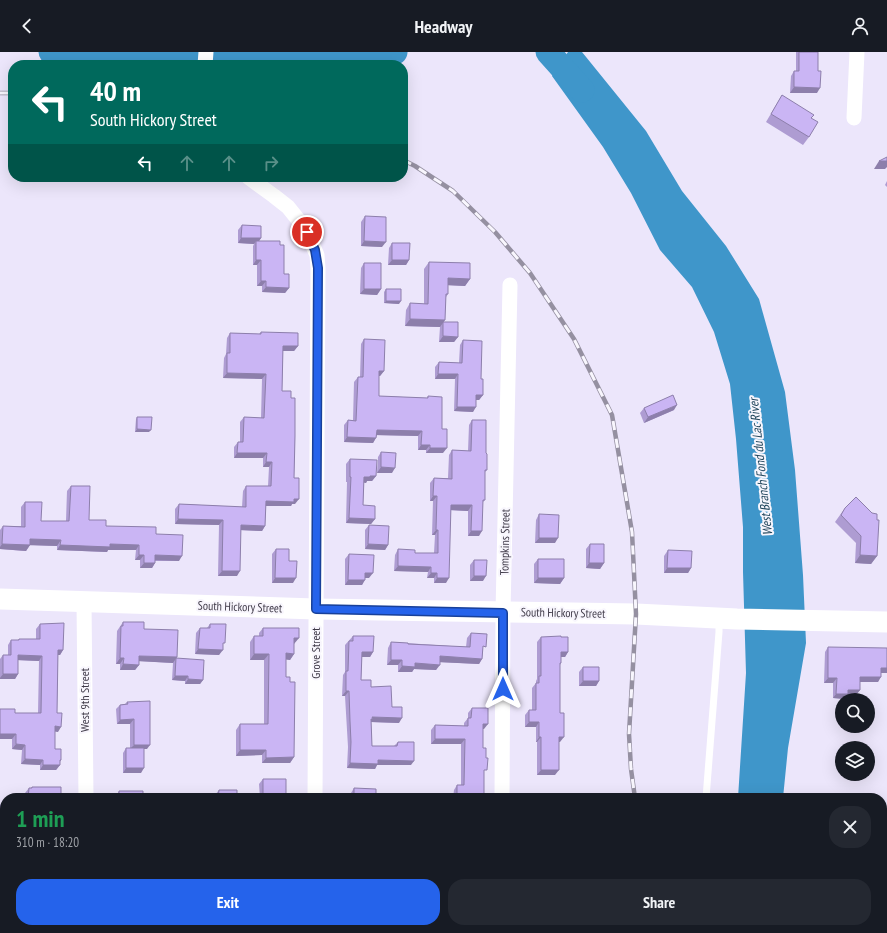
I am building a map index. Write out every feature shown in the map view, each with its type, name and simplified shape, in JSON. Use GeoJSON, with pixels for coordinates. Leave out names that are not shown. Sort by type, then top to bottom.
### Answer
{"type":"FeatureCollection","features":[{"type":"Feature","properties":{"kind":"street"},"geometry":{"type":"LineString","coordinates":[[854,118],[857,52]]}},
{"type":"Feature","properties":{"kind":"street","name":"Grove Street"},"geometry":{"type":"LineString","coordinates":[[255,182],[288,207],[307,232],[317,255],[315,793]]}},
{"type":"Feature","properties":{"kind":"street","name":"Tompkins Street"},"geometry":{"type":"LineString","coordinates":[[502,793],[503,613],[510,285]]}},
{"type":"Feature","properties":{"kind":"street","name":"South Hickory Street"},"geometry":{"type":"LineString","coordinates":[[0,599],[316,609],[636,614],[728,619],[887,622]]}},
{"type":"Feature","properties":{"kind":"street","name":"West 9th Street"},"geometry":{"type":"LineString","coordinates":[[84,602],[86,793]]}},
{"type":"Feature","properties":{"kind":"lane"},"geometry":{"type":"LineString","coordinates":[[706,793],[719,632],[728,619]]}},
{"type":"Feature","properties":{"kind":"water"},"geometry":{"type":"Polygon","coordinates":[[[568,52],[582,52],[646,131],[682,191],[726,246],[759,299],[785,392],[795,470],[803,575],[806,643],[788,748],[784,793],[738,793],[746,673],[743,527],[730,384],[714,332],[692,287],[660,250],[631,193],[603,147],[552,76],[568,52]]]}},
{"type":"Feature","properties":{"kind":"building"},"geometry":{"type":"Polygon","coordinates":[[[799,52],[818,52],[818,71],[821,71],[820,88],[794,87],[794,71],[799,71],[799,52]]]}},
{"type":"Feature","properties":{"kind":"building"},"geometry":{"type":"Polygon","coordinates":[[[782,95],[814,115],[811,118],[818,122],[809,137],[771,114],[782,95]]]}},
{"type":"Feature","properties":{"kind":"building"},"geometry":{"type":"Polygon","coordinates":[[[887,157],[887,161],[879,161],[887,157]]]}},
{"type":"Feature","properties":{"kind":"building"},"geometry":{"type":"Polygon","coordinates":[[[365,216],[386,217],[386,242],[364,241],[365,216]]]}},
{"type":"Feature","properties":{"kind":"building"},"geometry":{"type":"Polygon","coordinates":[[[242,225],[261,226],[261,238],[241,238],[242,225]]]}},
{"type":"Feature","properties":{"kind":"building"},"geometry":{"type":"Polygon","coordinates":[[[256,241],[280,241],[280,245],[284,245],[284,274],[289,274],[289,288],[266,287],[266,281],[261,281],[261,260],[256,260],[256,241]]]}},
{"type":"Feature","properties":{"kind":"building"},"geometry":{"type":"Polygon","coordinates":[[[392,243],[410,243],[409,260],[392,260],[392,243]]]}},
{"type":"Feature","properties":{"kind":"building"},"geometry":{"type":"Polygon","coordinates":[[[429,262],[470,263],[470,279],[448,278],[445,320],[410,319],[410,303],[428,304],[429,262]]]}},
{"type":"Feature","properties":{"kind":"building"},"geometry":{"type":"Polygon","coordinates":[[[364,263],[381,263],[381,289],[364,289],[364,263]]]}},
{"type":"Feature","properties":{"kind":"building"},"geometry":{"type":"Polygon","coordinates":[[[386,289],[401,289],[401,301],[386,301],[386,289]]]}},
{"type":"Feature","properties":{"kind":"building"},"geometry":{"type":"Polygon","coordinates":[[[443,322],[458,322],[458,337],[443,336],[443,322]]]}},
{"type":"Feature","properties":{"kind":"building"},"geometry":{"type":"Polygon","coordinates":[[[261,332],[298,333],[298,346],[283,346],[282,391],[291,391],[291,398],[295,398],[294,478],[299,478],[299,499],[294,499],[294,502],[266,501],[265,526],[241,525],[240,571],[222,571],[223,520],[178,519],[179,504],[246,507],[246,486],[271,486],[272,462],[266,462],[267,453],[237,453],[238,442],[243,442],[244,417],[264,418],[266,374],[227,373],[227,353],[230,353],[230,333],[261,334],[261,332]]]}},
{"type":"Feature","properties":{"kind":"building"},"geometry":{"type":"Polygon","coordinates":[[[364,339],[385,340],[384,371],[379,371],[379,396],[428,398],[428,396],[442,397],[442,429],[447,429],[447,448],[430,448],[430,445],[421,445],[422,431],[377,430],[376,438],[347,437],[348,420],[356,421],[358,377],[363,377],[364,339]]]}},
{"type":"Feature","properties":{"kind":"building"},"geometry":{"type":"Polygon","coordinates":[[[463,340],[482,341],[481,379],[483,379],[483,395],[476,395],[476,407],[457,407],[458,374],[438,374],[439,362],[462,363],[463,340]]]}},
{"type":"Feature","properties":{"kind":"building"},"geometry":{"type":"Polygon","coordinates":[[[673,395],[677,405],[648,417],[644,408],[673,395]]]}},
{"type":"Feature","properties":{"kind":"building"},"geometry":{"type":"Polygon","coordinates":[[[137,417],[152,417],[151,430],[137,429],[137,417]]]}},
{"type":"Feature","properties":{"kind":"building"},"geometry":{"type":"Polygon","coordinates":[[[472,420],[486,420],[487,470],[485,470],[485,500],[483,500],[482,531],[471,531],[472,505],[451,505],[449,578],[437,578],[437,573],[431,573],[431,567],[398,566],[398,549],[415,550],[415,553],[438,553],[438,530],[436,530],[437,496],[433,496],[434,478],[452,479],[452,450],[471,451],[472,420]]]}},
{"type":"Feature","properties":{"kind":"building"},"geometry":{"type":"Polygon","coordinates":[[[381,452],[396,453],[395,468],[381,467],[381,452]]]}},
{"type":"Feature","properties":{"kind":"building"},"geometry":{"type":"Polygon","coordinates":[[[350,459],[377,460],[376,476],[364,477],[363,505],[375,506],[375,519],[349,518],[351,477],[350,459]]]}},
{"type":"Feature","properties":{"kind":"building"},"geometry":{"type":"Polygon","coordinates":[[[71,486],[90,486],[89,520],[106,520],[106,526],[156,527],[156,534],[183,535],[182,556],[155,555],[155,563],[144,563],[144,555],[139,555],[139,545],[110,544],[110,547],[60,545],[61,540],[30,539],[30,545],[2,544],[3,526],[25,527],[25,502],[42,502],[41,521],[69,521],[71,486]]]}},
{"type":"Feature","properties":{"kind":"building"},"geometry":{"type":"Polygon","coordinates":[[[856,497],[872,513],[877,514],[877,520],[879,520],[877,556],[860,555],[861,536],[841,515],[845,508],[856,497]]]}},
{"type":"Feature","properties":{"kind":"building"},"geometry":{"type":"Polygon","coordinates":[[[539,514],[559,515],[558,538],[539,538],[539,514]]]}},
{"type":"Feature","properties":{"kind":"building"},"geometry":{"type":"Polygon","coordinates":[[[369,525],[389,526],[388,545],[368,544],[369,525]]]}},
{"type":"Feature","properties":{"kind":"building"},"geometry":{"type":"Polygon","coordinates":[[[590,544],[604,544],[604,563],[589,563],[590,544]]]}},
{"type":"Feature","properties":{"kind":"building"},"geometry":{"type":"Polygon","coordinates":[[[276,549],[289,549],[289,561],[297,561],[296,578],[275,578],[276,549]]]}},
{"type":"Feature","properties":{"kind":"building"},"geometry":{"type":"Polygon","coordinates":[[[668,550],[692,551],[691,568],[667,568],[668,550]]]}},
{"type":"Feature","properties":{"kind":"building"},"geometry":{"type":"Polygon","coordinates":[[[349,554],[374,555],[373,573],[365,573],[365,580],[348,580],[349,554]]]}},
{"type":"Feature","properties":{"kind":"building"},"geometry":{"type":"Polygon","coordinates":[[[538,559],[564,559],[564,578],[538,578],[538,559]]]}},
{"type":"Feature","properties":{"kind":"building"},"geometry":{"type":"Polygon","coordinates":[[[474,560],[487,560],[486,576],[474,576],[474,560]]]}},
{"type":"Feature","properties":{"kind":"building"},"geometry":{"type":"Polygon","coordinates":[[[123,622],[144,622],[144,629],[178,630],[177,657],[139,656],[139,665],[123,664],[124,658],[120,658],[121,626],[123,626],[123,622]]]}},
{"type":"Feature","properties":{"kind":"building"},"geometry":{"type":"Polygon","coordinates":[[[64,623],[63,650],[58,650],[57,713],[62,713],[61,727],[55,726],[55,749],[61,749],[61,760],[60,765],[43,765],[43,760],[25,759],[25,745],[16,744],[16,734],[0,734],[0,709],[15,709],[15,713],[41,713],[42,656],[18,655],[18,674],[3,674],[3,655],[11,655],[11,640],[40,639],[40,624],[64,623]]]}},
{"type":"Feature","properties":{"kind":"building"},"geometry":{"type":"Polygon","coordinates":[[[210,624],[226,624],[223,650],[198,649],[200,628],[210,628],[210,624]]]}},
{"type":"Feature","properties":{"kind":"building"},"geometry":{"type":"Polygon","coordinates":[[[263,628],[299,628],[299,638],[294,638],[294,654],[286,653],[286,677],[290,677],[290,682],[295,682],[294,757],[266,758],[266,750],[240,750],[240,724],[268,724],[269,654],[254,654],[254,636],[263,636],[263,628]]]}},
{"type":"Feature","properties":{"kind":"building"},"geometry":{"type":"Polygon","coordinates":[[[471,633],[487,634],[486,647],[483,646],[482,659],[440,656],[440,665],[415,663],[415,667],[402,666],[402,660],[391,660],[391,642],[470,647],[471,633]]]}},
{"type":"Feature","properties":{"kind":"building"},"geometry":{"type":"Polygon","coordinates":[[[353,636],[374,636],[373,652],[362,652],[361,680],[371,680],[371,687],[391,686],[392,707],[402,707],[402,718],[372,717],[372,746],[397,746],[398,742],[414,742],[414,761],[378,760],[378,764],[350,763],[351,742],[349,691],[346,691],[346,671],[348,671],[349,641],[353,641],[353,636]]]}},
{"type":"Feature","properties":{"kind":"building"},"geometry":{"type":"Polygon","coordinates":[[[541,637],[568,637],[568,652],[561,652],[560,663],[560,713],[564,713],[564,737],[559,737],[559,770],[541,770],[541,737],[539,737],[539,722],[529,722],[529,710],[536,710],[536,683],[539,683],[539,676],[541,676],[541,637]]]}},
{"type":"Feature","properties":{"kind":"building"},"geometry":{"type":"Polygon","coordinates":[[[828,647],[887,648],[887,668],[881,668],[881,677],[860,677],[860,690],[848,690],[848,693],[836,693],[837,678],[828,678],[828,647]]]}},
{"type":"Feature","properties":{"kind":"building"},"geometry":{"type":"Polygon","coordinates":[[[176,658],[204,660],[203,680],[188,679],[188,676],[175,676],[176,658]]]}},
{"type":"Feature","properties":{"kind":"building"},"geometry":{"type":"Polygon","coordinates":[[[583,667],[599,667],[599,681],[583,681],[583,667]]]}},
{"type":"Feature","properties":{"kind":"building"},"geometry":{"type":"Polygon","coordinates":[[[150,701],[150,745],[134,745],[134,719],[120,720],[120,705],[128,704],[127,702],[150,701]]]}},
{"type":"Feature","properties":{"kind":"building"},"geometry":{"type":"Polygon","coordinates":[[[472,708],[488,708],[488,724],[483,724],[483,748],[486,748],[486,758],[488,758],[487,770],[484,770],[484,793],[457,793],[457,785],[464,785],[465,739],[435,739],[435,725],[468,726],[468,718],[471,718],[472,708]]]}},
{"type":"Feature","properties":{"kind":"building"},"geometry":{"type":"Polygon","coordinates":[[[126,748],[144,748],[144,768],[126,768],[126,748]]]}},
{"type":"Feature","properties":{"kind":"building"},"geometry":{"type":"Polygon","coordinates":[[[263,779],[286,779],[286,793],[263,793],[263,779]]]}},
{"type":"Feature","properties":{"kind":"building"},"geometry":{"type":"Polygon","coordinates":[[[61,787],[61,793],[28,793],[29,788],[61,787]]]}},
{"type":"Feature","properties":{"kind":"building"},"geometry":{"type":"Polygon","coordinates":[[[354,788],[376,789],[376,793],[354,793],[354,788]]]}},
{"type":"Feature","properties":{"kind":"building"},"geometry":{"type":"Polygon","coordinates":[[[219,790],[237,790],[237,793],[219,793],[219,790]]]}},
{"type":"Feature","properties":{"kind":"building"},"geometry":{"type":"Polygon","coordinates":[[[119,791],[143,791],[143,793],[119,793],[119,791]]]}},
{"type":"Feature","properties":{"kind":"waterway","name":"West Branch Fond du Lac River"},"geometry":{"type":"LineString","coordinates":[[51,52],[167,60],[292,52]]}},
{"type":"Feature","properties":{"kind":"waterway","name":"West Branch Fond du Lac River"},"geometry":{"type":"LineString","coordinates":[[298,52],[389,55],[395,52]]}},
{"type":"Feature","properties":{"kind":"waterway","name":"West Branch Fond du Lac River"},"geometry":{"type":"LineString","coordinates":[[548,52],[582,90]]}},
{"type":"Feature","properties":{"kind":"railway"},"geometry":{"type":"LineString","coordinates":[[0,93],[8,93]]}},
{"type":"Feature","properties":{"kind":"railway"},"geometry":{"type":"LineString","coordinates":[[408,162],[453,191],[495,232],[530,273],[574,339],[612,415],[632,532],[636,614],[629,734],[634,793]]}},
{"type":"Feature","properties":{"kind":"route"},"geometry":{"type":"LineString","coordinates":[[307,232],[317,255],[318,268],[316,609],[503,613],[503,689]]}}]}
